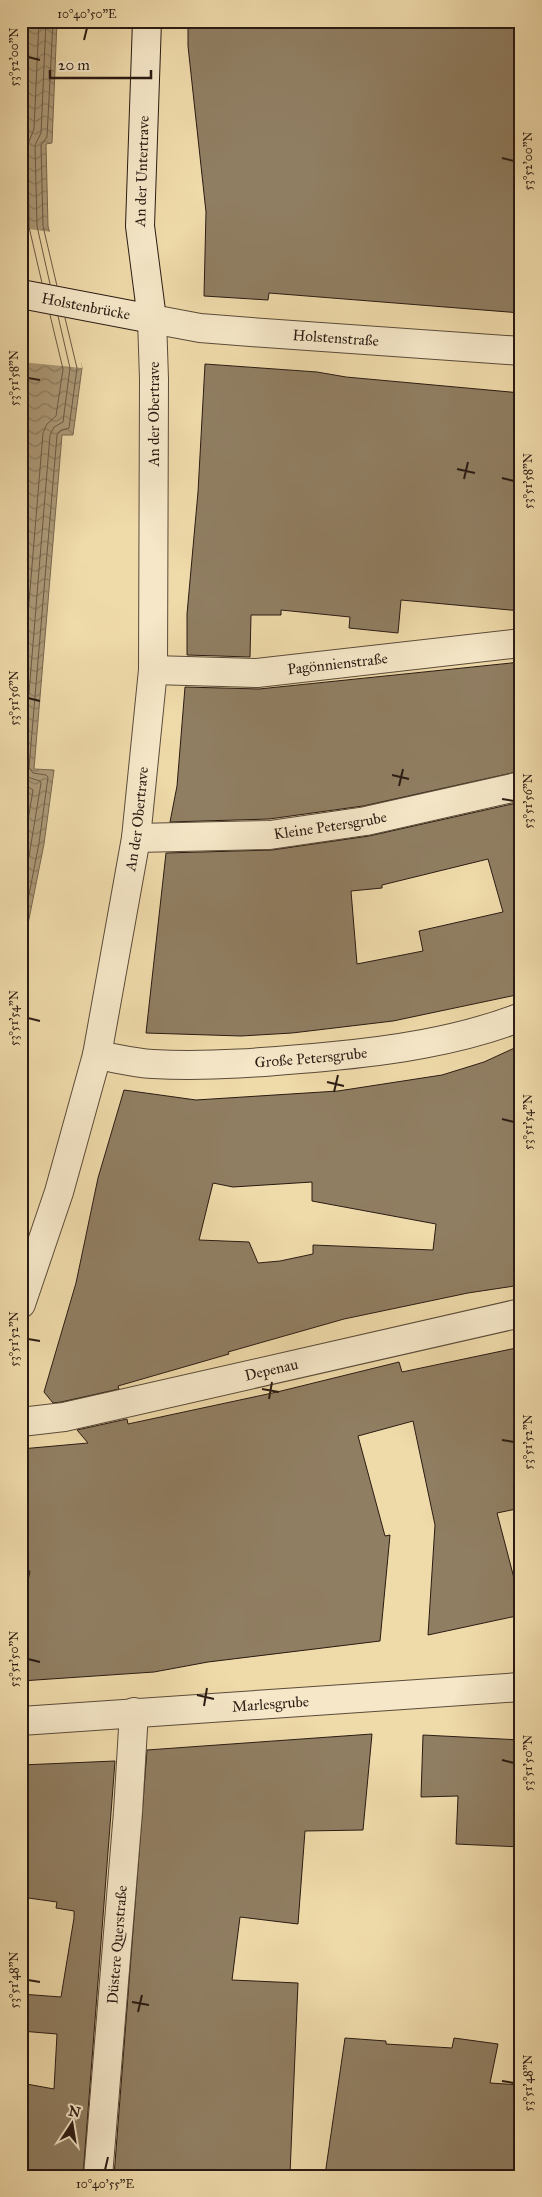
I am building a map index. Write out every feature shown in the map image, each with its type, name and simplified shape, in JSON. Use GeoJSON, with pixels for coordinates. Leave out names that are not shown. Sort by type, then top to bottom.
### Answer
{"type":"FeatureCollection","features":[{"type":"Feature","properties":{"kind":"street","name":"An der Untertrave"},"geometry":{"type":"LineString","coordinates":[[147,21],[140,226],[152,319]]}},
{"type":"Feature","properties":{"kind":"street","name":"Holstenbrücke"},"geometry":{"type":"LineString","coordinates":[[21,294],[152,319]]}},
{"type":"Feature","properties":{"kind":"street","name":"Holstenstraße"},"geometry":{"type":"LineString","coordinates":[[152,319],[200,328],[521,351]]}},
{"type":"Feature","properties":{"kind":"street","name":"An der Obertrave"},"geometry":{"type":"LineString","coordinates":[[21,1304],[58,1192],[97,1055],[136,838],[153,670],[154,369],[152,319]]}},
{"type":"Feature","properties":{"kind":"street","name":"Pagönnienstraße"},"geometry":{"type":"LineString","coordinates":[[153,670],[257,672],[521,643]]}},
{"type":"Feature","properties":{"kind":"street","name":"Kleine Petersgrube"},"geometry":{"type":"LineString","coordinates":[[136,838],[270,835],[366,821],[521,786]]}},
{"type":"Feature","properties":{"kind":"street","name":"Große Petersgrube"},"geometry":{"type":"LineString","coordinates":[[97,1055],[151,1064],[234,1065],[368,1053],[458,1036],[495,1027],[521,1017]]}},
{"type":"Feature","properties":{"kind":"street","name":"Depenau"},"geometry":{"type":"LineString","coordinates":[[21,1422],[64,1417],[521,1313]]}},
{"type":"Feature","properties":{"kind":"street","name":"Marlesgrube"},"geometry":{"type":"LineString","coordinates":[[21,1721],[521,1687]]}},
{"type":"Feature","properties":{"kind":"street","name":"Düstere Querstraße"},"geometry":{"type":"LineString","coordinates":[[98,2176],[128,1812],[134,1712]]}},
{"type":"Feature","properties":{"kind":"water"},"geometry":{"type":"Polygon","coordinates":[[[21,21],[57,21],[52,143],[46,144],[48,226],[82,368],[73,435],[62,435],[34,769],[54,770],[44,844],[21,959],[21,21]]]}},
{"type":"Feature","properties":{"kind":"pier"},"geometry":{"type":"Polygon","coordinates":[[[21,228],[52,232],[80,348],[82,368],[21,362],[21,228]]]}},
{"type":"Feature","properties":{"kind":"building"},"geometry":{"type":"Polygon","coordinates":[[[188,21],[521,21],[521,313],[269,293],[268,300],[204,296],[206,212],[188,46],[188,21]]]}},
{"type":"Feature","properties":{"kind":"building"},"geometry":{"type":"Polygon","coordinates":[[[205,364],[317,372],[346,377],[521,393],[521,611],[401,600],[398,633],[349,628],[350,617],[281,610],[281,615],[251,615],[250,657],[187,655],[187,614],[198,492],[205,364]]]}},
{"type":"Feature","properties":{"kind":"building"},"geometry":{"type":"Polygon","coordinates":[[[521,662],[521,771],[363,806],[269,819],[170,822],[177,786],[185,687],[259,689],[521,662]]]}},
{"type":"Feature","properties":{"kind":"building"},"geometry":{"type":"Polygon","coordinates":[[[521,802],[521,994],[393,1021],[292,1033],[241,1036],[146,1033],[166,853],[272,850],[369,836],[521,802]],[[488,859],[382,885],[382,888],[351,891],[357,964],[423,951],[419,931],[503,912],[488,859]]]}},
{"type":"Feature","properties":{"kind":"building"},"geometry":{"type":"Polygon","coordinates":[[[521,1045],[521,1285],[468,1293],[344,1319],[118,1386],[119,1389],[53,1403],[44,1392],[76,1283],[98,1178],[124,1090],[196,1100],[338,1091],[442,1075],[484,1062],[521,1045]],[[312,1182],[233,1187],[213,1183],[199,1240],[249,1242],[258,1263],[280,1261],[313,1254],[313,1245],[433,1250],[436,1224],[312,1201],[312,1182]]]}},
{"type":"Feature","properties":{"kind":"building"},"geometry":{"type":"Polygon","coordinates":[[[521,1347],[521,1508],[497,1513],[521,1605],[521,1615],[428,1635],[435,1525],[413,1421],[358,1436],[385,1536],[390,1535],[380,1641],[208,1662],[154,1672],[21,1681],[21,1613],[30,1571],[21,1570],[21,1449],[88,1443],[77,1430],[127,1419],[128,1424],[277,1392],[399,1362],[402,1372],[521,1347]]]}},
{"type":"Feature","properties":{"kind":"building"},"geometry":{"type":"Polygon","coordinates":[[[372,1734],[363,1830],[305,1831],[298,1924],[240,1917],[232,1980],[298,1983],[290,2174],[114,2176],[147,1750],[372,1734]]]}},
{"type":"Feature","properties":{"kind":"building"},"geometry":{"type":"Polygon","coordinates":[[[423,1735],[521,1740],[521,1847],[456,1844],[458,1796],[421,1797],[423,1735]]]}},
{"type":"Feature","properties":{"kind":"building"},"geometry":{"type":"Polygon","coordinates":[[[115,1761],[83,2176],[21,2176],[21,2083],[54,2089],[57,2034],[21,2031],[21,1994],[61,1997],[74,1911],[56,1908],[57,1902],[21,1897],[21,1765],[115,1761]]]}},
{"type":"Feature","properties":{"kind":"building"},"geometry":{"type":"Polygon","coordinates":[[[345,2038],[386,2041],[386,2044],[452,2048],[454,2038],[498,2044],[490,2083],[521,2085],[521,2175],[419,2172],[325,2175],[345,2038]]]}}]}
